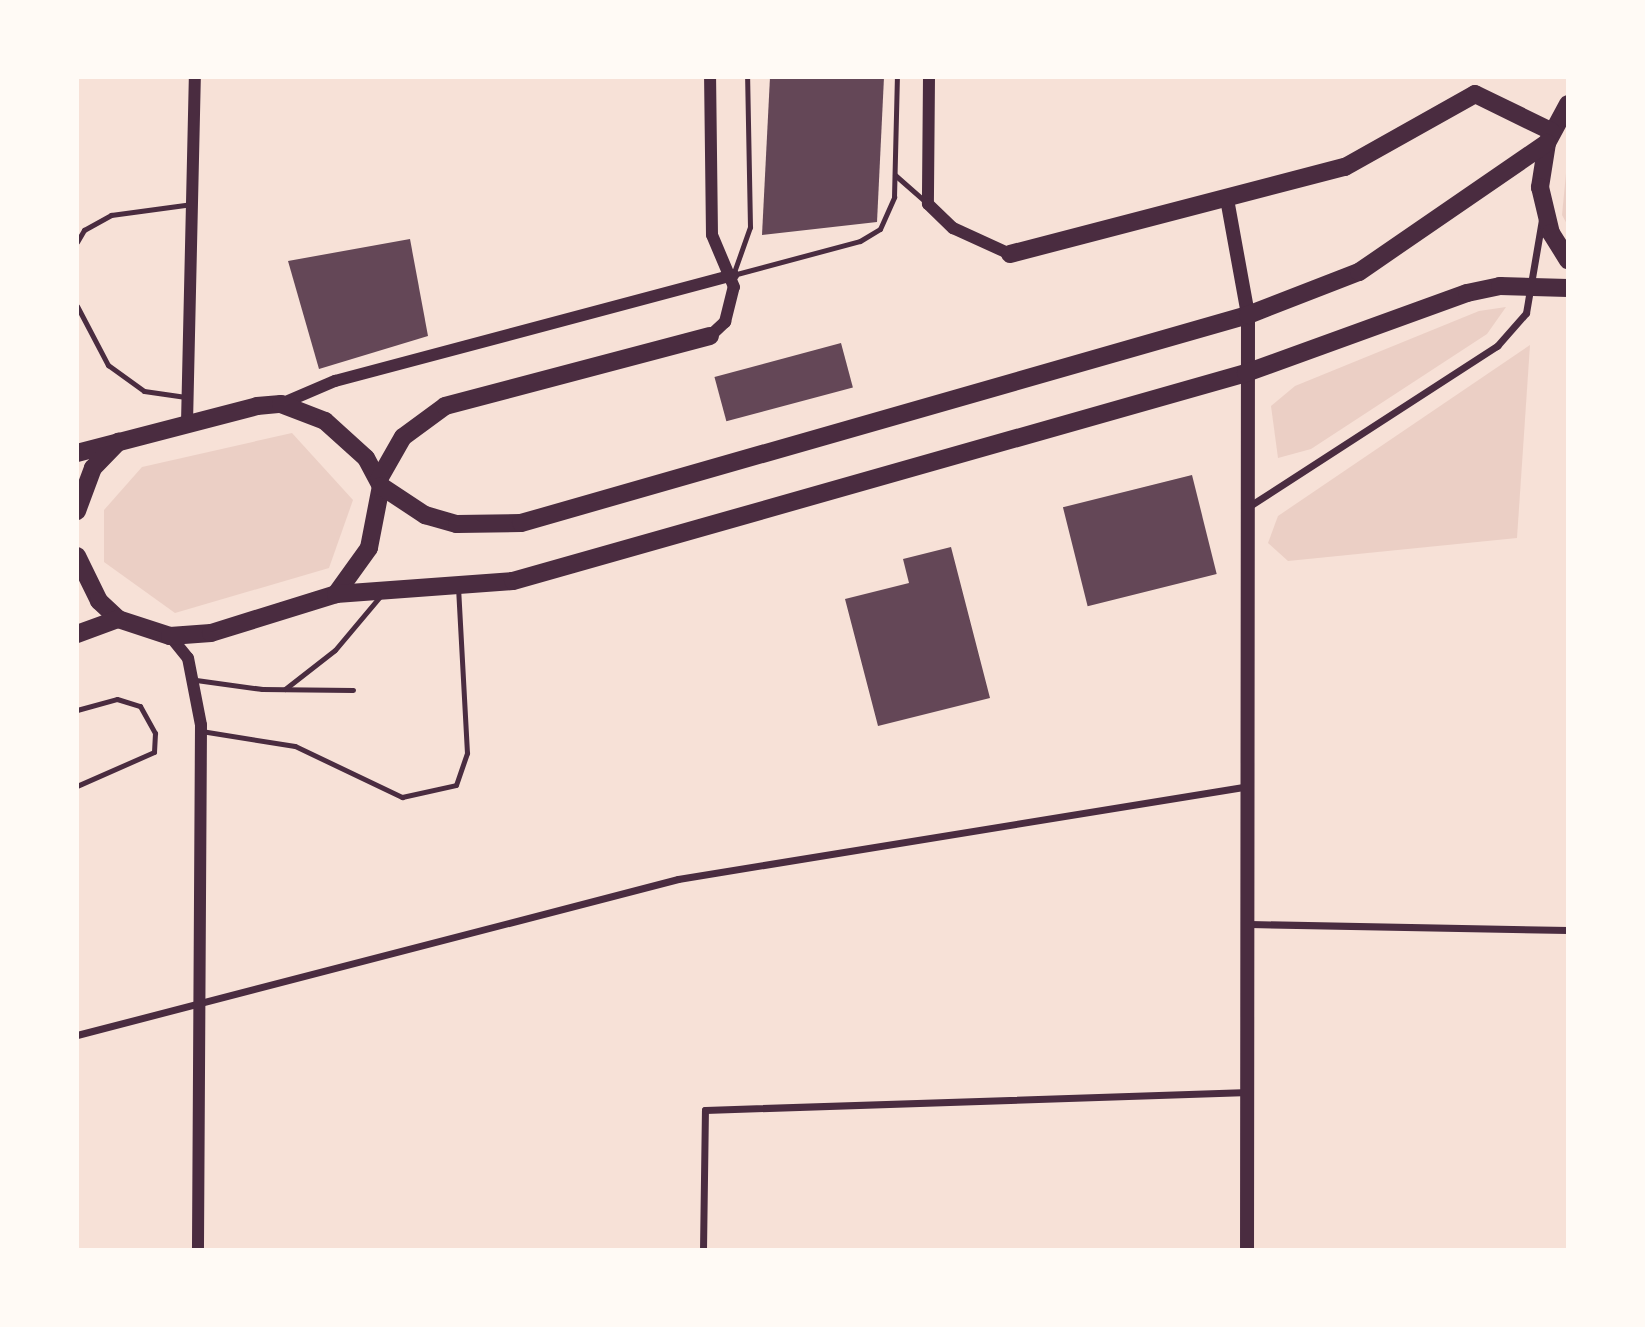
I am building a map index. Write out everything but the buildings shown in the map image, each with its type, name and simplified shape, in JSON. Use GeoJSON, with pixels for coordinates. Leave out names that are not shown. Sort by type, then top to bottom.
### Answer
{"type":"FeatureCollection","features":[{"type":"Feature","properties":{"kind":"main road"},"geometry":{"type":"LineString","coordinates":[[1010,254],[1345,167],[1475,94],[1549,137]]}},
{"type":"Feature","properties":{"kind":"main road"},"geometry":{"type":"LineString","coordinates":[[77,453],[187,423],[281,404],[303,409],[349,439],[380,482],[425,515],[457,524],[521,523],[1248,315],[1359,272],[1549,137],[1568,104]]}},
{"type":"Feature","properties":{"kind":"main road"},"geometry":{"type":"LineString","coordinates":[[1549,137],[1543,208],[1568,260]]}},
{"type":"Feature","properties":{"kind":"main road"},"geometry":{"type":"LineString","coordinates":[[1227,199],[1248,315],[1246,373],[1251,924],[1247,1250]]}},
{"type":"Feature","properties":{"kind":"main road"},"geometry":{"type":"LineString","coordinates":[[77,555],[94,593],[118,619],[170,636],[211,633],[336,594],[457,585],[566,570],[1246,373],[1467,293],[1531,285],[1568,288]]}},
{"type":"Feature","properties":{"kind":"main road"},"geometry":{"type":"LineString","coordinates":[[336,594],[369,548],[380,482],[403,437],[445,406],[710,337]]}},
{"type":"Feature","properties":{"kind":"main road"},"geometry":{"type":"LineString","coordinates":[[77,511],[93,468],[119,442]]}},
{"type":"Feature","properties":{"kind":"main road"},"geometry":{"type":"LineString","coordinates":[[77,634],[118,619]]}},
{"type":"Feature","properties":{"kind":"street"},"geometry":{"type":"LineString","coordinates":[[187,423],[195,77]]}},
{"type":"Feature","properties":{"kind":"street"},"geometry":{"type":"LineString","coordinates":[[710,77],[712,235],[733,275],[733,301],[710,337]]}},
{"type":"Feature","properties":{"kind":"street"},"geometry":{"type":"LineString","coordinates":[[929,77],[928,204],[953,228],[1010,254]]}},
{"type":"Feature","properties":{"kind":"street"},"geometry":{"type":"LineString","coordinates":[[1247,508],[1497,346],[1527,313],[1543,208]]}},
{"type":"Feature","properties":{"kind":"street"},"geometry":{"type":"LineString","coordinates":[[281,404],[335,381],[733,275]]}},
{"type":"Feature","properties":{"kind":"street"},"geometry":{"type":"LineString","coordinates":[[170,636],[196,680],[201,731],[198,1250]]}},
{"type":"Feature","properties":{"kind":"street"},"geometry":{"type":"LineString","coordinates":[[77,1035],[678,879],[1250,786]]}},
{"type":"Feature","properties":{"kind":"street"},"geometry":{"type":"LineString","coordinates":[[1251,924],[1568,930]]}},
{"type":"Feature","properties":{"kind":"street"},"geometry":{"type":"LineString","coordinates":[[703,1250],[705,1110],[1249,1092]]}},
{"type":"Feature","properties":{"kind":"lane"},"geometry":{"type":"LineString","coordinates":[[733,275],[750,227],[747,77]]}},
{"type":"Feature","properties":{"kind":"lane"},"geometry":{"type":"LineString","coordinates":[[733,275],[870,235],[891,215],[895,175],[897,77]]}},
{"type":"Feature","properties":{"kind":"lane"},"geometry":{"type":"LineString","coordinates":[[895,175],[928,204]]}},
{"type":"Feature","properties":{"kind":"lane"},"geometry":{"type":"LineString","coordinates":[[77,242],[84,230],[111,215],[192,204]]}},
{"type":"Feature","properties":{"kind":"lane"},"geometry":{"type":"LineString","coordinates":[[77,306],[108,365],[144,391],[189,398]]}},
{"type":"Feature","properties":{"kind":"lane"},"geometry":{"type":"LineString","coordinates":[[201,731],[295,746],[402,797],[456,785],[467,753],[457,585]]}},
{"type":"Feature","properties":{"kind":"lane"},"geometry":{"type":"LineString","coordinates":[[285,690],[335,650],[386,589]]}},
{"type":"Feature","properties":{"kind":"lane"},"geometry":{"type":"LineString","coordinates":[[196,680],[285,690],[353,690]]}},
{"type":"Feature","properties":{"kind":"lane"},"geometry":{"type":"LineString","coordinates":[[77,710],[117,699],[140,706],[155,733],[154,752],[77,786]]}},
{"type":"Feature","properties":{"kind":"shaded area"},"geometry":{"type":"Polygon","coordinates":[[[1568,153],[1568,226],[1562,215],[1568,153]]]}},
{"type":"Feature","properties":{"kind":"shaded area"},"geometry":{"type":"Polygon","coordinates":[[[1506,307],[1487,334],[1311,449],[1278,458],[1271,406],[1295,386],[1479,311],[1506,307]]]}},
{"type":"Feature","properties":{"kind":"shaded area"},"geometry":{"type":"Polygon","coordinates":[[[1530,345],[1517,538],[1288,561],[1268,543],[1278,516],[1530,345]]]}},
{"type":"Feature","properties":{"kind":"shaded area"},"geometry":{"type":"Polygon","coordinates":[[[292,433],[353,500],[329,568],[175,613],[104,562],[104,510],[142,467],[292,433]]]}}]}
